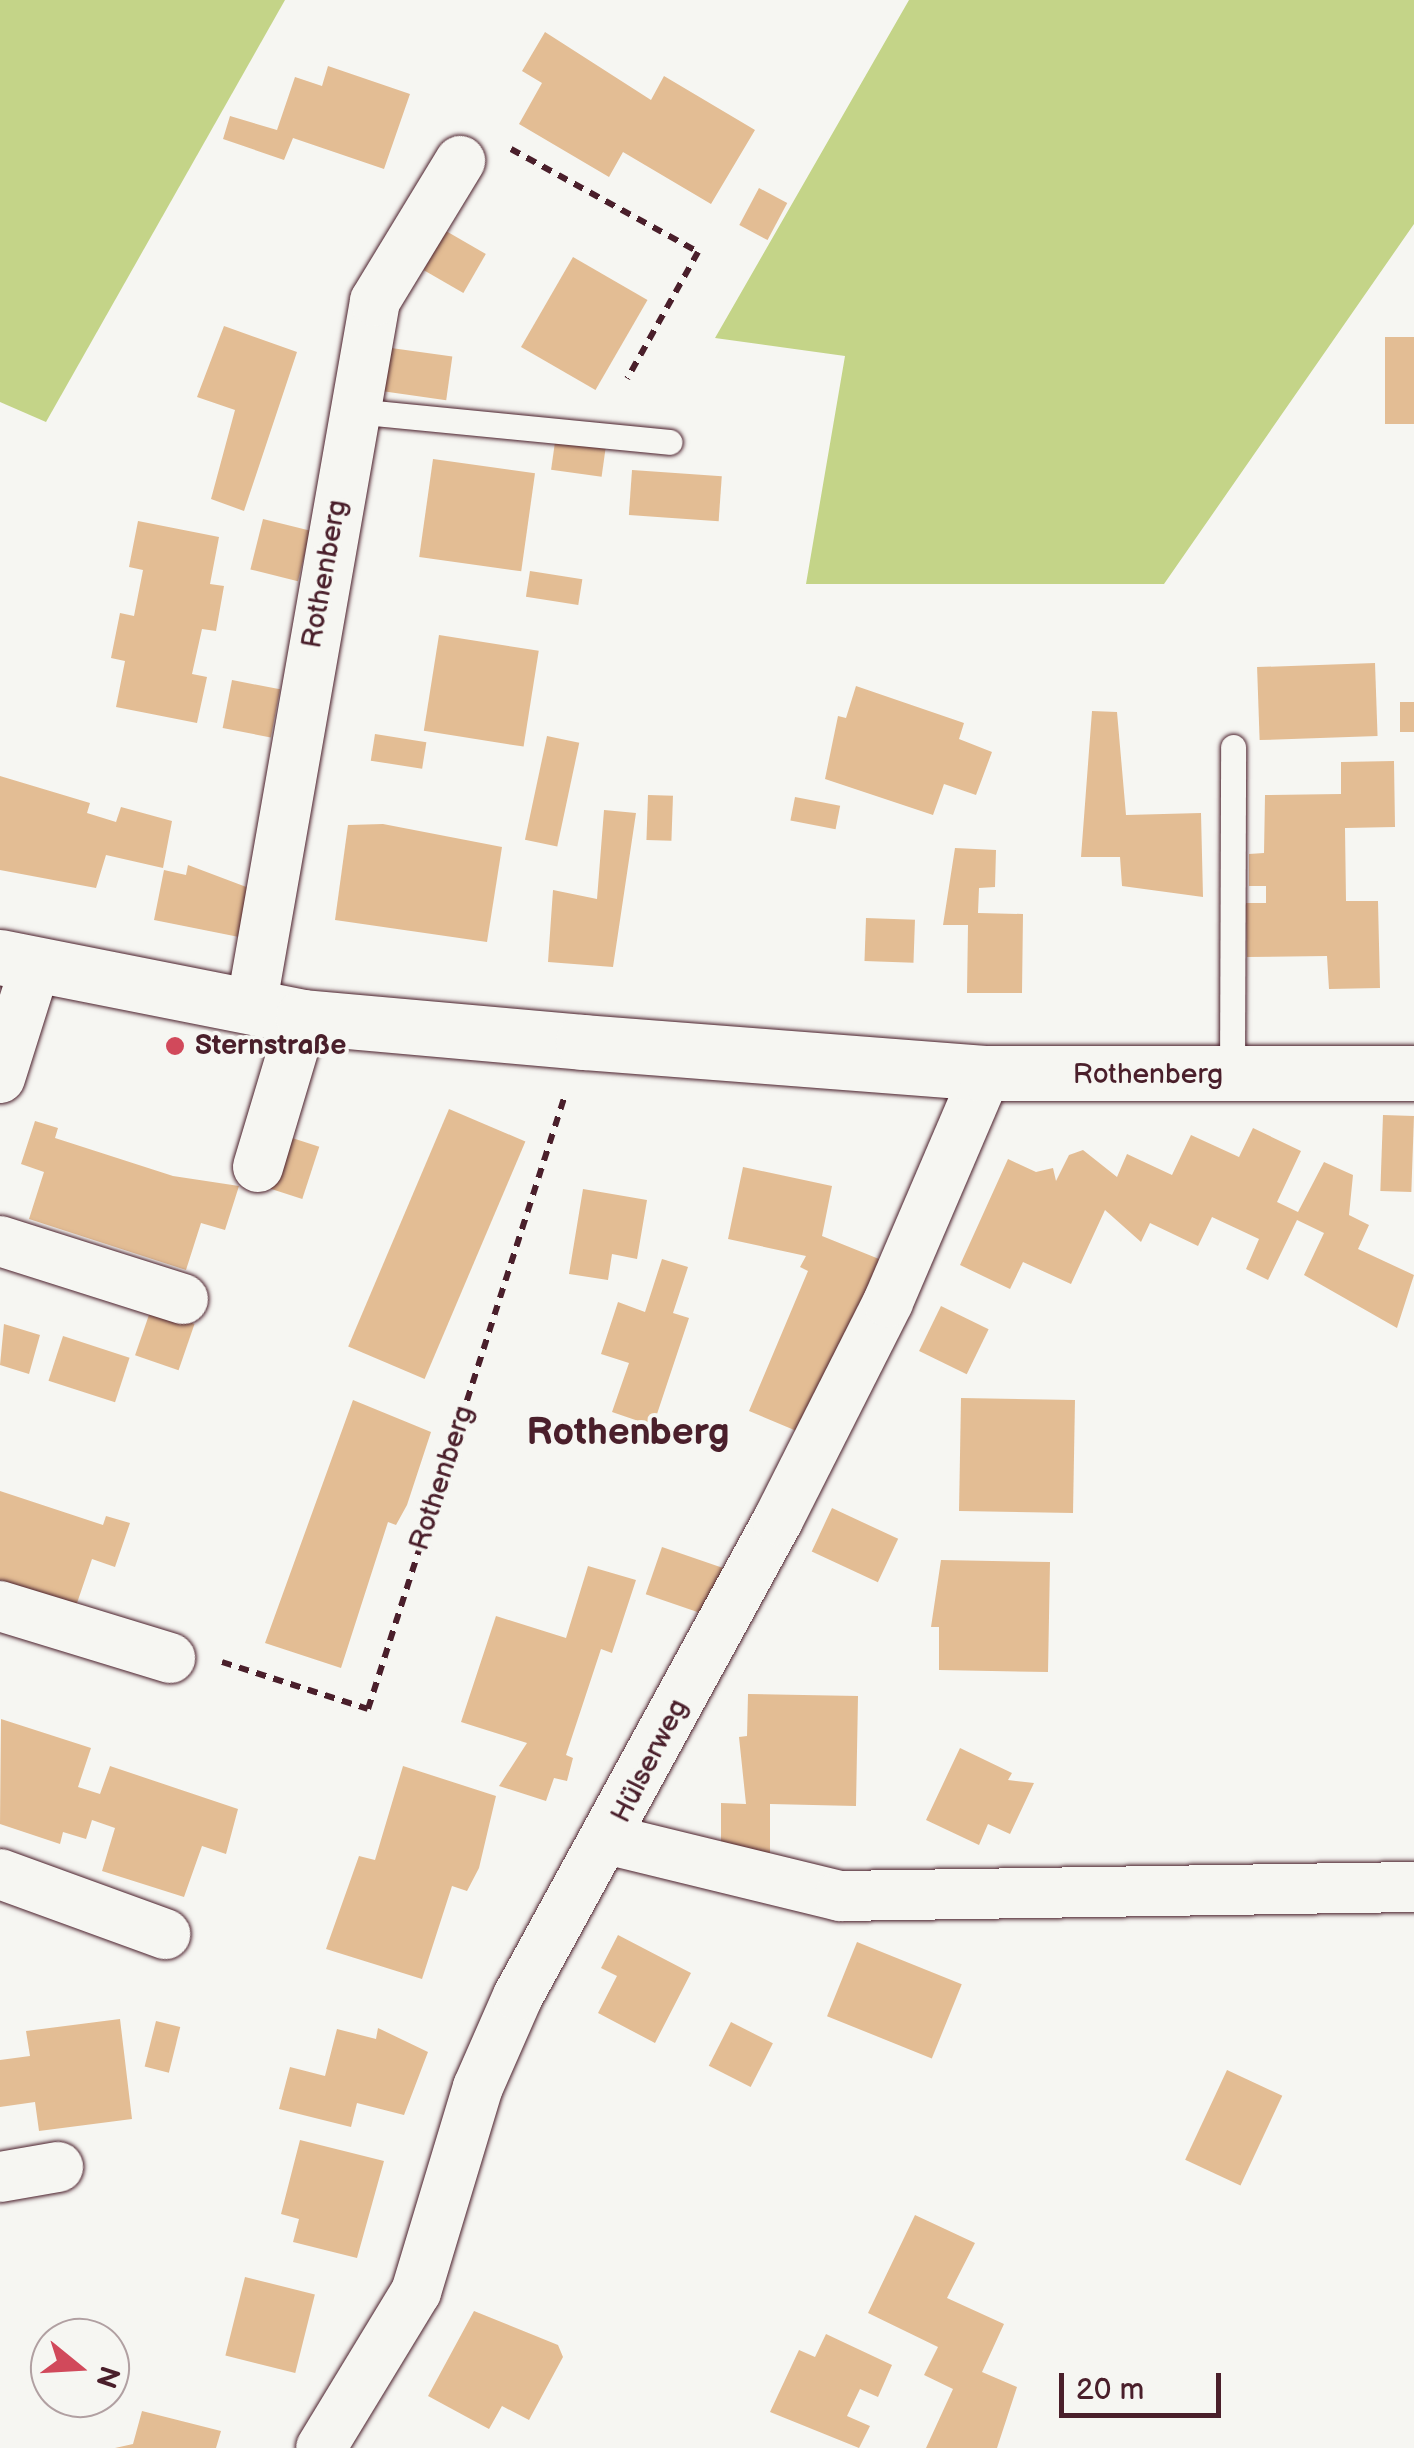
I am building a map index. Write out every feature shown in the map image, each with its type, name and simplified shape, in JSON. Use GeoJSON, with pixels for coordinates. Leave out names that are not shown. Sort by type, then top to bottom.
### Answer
{"type":"FeatureCollection","features":[{"type":"Feature","properties":{"kind":"street","name":"Rothenberg"},"geometry":{"type":"LineString","coordinates":[[277,1012],[354,411],[376,301],[460,161]]}},
{"type":"Feature","properties":{"kind":"street","name":"Rothenberg"},"geometry":{"type":"LineString","coordinates":[[18,962],[277,1012],[583,1042],[986,1073],[1414,1073]]}},
{"type":"Feature","properties":{"kind":"street"},"geometry":{"type":"LineString","coordinates":[[0,1078],[18,962]]}},
{"type":"Feature","properties":{"kind":"street"},"geometry":{"type":"LineString","coordinates":[[258,1166],[277,1012]]}},
{"type":"Feature","properties":{"kind":"street","name":"Hülserweg"},"geometry":{"type":"LineString","coordinates":[[320,2448],[416,2292],[478,2086],[518,1996],[610,1840],[888,1302],[986,1073]]}},
{"type":"Feature","properties":{"kind":"street"},"geometry":{"type":"LineString","coordinates":[[0,1241],[183,1299]]}},
{"type":"Feature","properties":{"kind":"street"},"geometry":{"type":"LineString","coordinates":[[0,1606],[170,1658]]}},
{"type":"Feature","properties":{"kind":"street"},"geometry":{"type":"LineString","coordinates":[[610,1840],[840,1896],[1414,1887]]}},
{"type":"Feature","properties":{"kind":"street"},"geometry":{"type":"LineString","coordinates":[[0,1874],[165,1934]]}},
{"type":"Feature","properties":{"kind":"street"},"geometry":{"type":"LineString","coordinates":[[0,2177],[58,2168]]}},
{"type":"Feature","properties":{"kind":"lane"},"geometry":{"type":"LineString","coordinates":[[354,411],[669,442]]}},
{"type":"Feature","properties":{"kind":"lane"},"geometry":{"type":"LineString","coordinates":[[1232,1075],[1233,747]]}},
{"type":"Feature","properties":{"kind":"path"},"geometry":{"type":"LineString","coordinates":[[460,161],[508,147],[698,252],[627,379]]}},
{"type":"Feature","properties":{"kind":"path","name":"Rothenberg"},"geometry":{"type":"LineString","coordinates":[[170,1658],[174,1646],[368,1709],[583,1042]]}},
{"type":"Feature","properties":{"kind":"green space"},"geometry":{"type":"Polygon","coordinates":[[[0,0],[285,0],[46,422],[0,402],[0,0]]]}},
{"type":"Feature","properties":{"kind":"green space"},"geometry":{"type":"Polygon","coordinates":[[[909,0],[1414,0],[1414,224],[1164,584],[806,584],[845,356],[715,338],[909,0]]]}},
{"type":"Feature","properties":{"kind":"building"},"geometry":{"type":"Polygon","coordinates":[[[545,32],[651,100],[664,76],[755,130],[711,204],[623,152],[609,177],[519,124],[542,83],[522,71],[545,32]]]}},
{"type":"Feature","properties":{"kind":"building"},"geometry":{"type":"Polygon","coordinates":[[[328,66],[410,94],[384,169],[293,138],[284,160],[223,139],[230,116],[277,130],[295,77],[322,86],[328,66]]]}},
{"type":"Feature","properties":{"kind":"building"},"geometry":{"type":"Polygon","coordinates":[[[759,188],[787,203],[768,240],[739,225],[759,188]]]}},
{"type":"Feature","properties":{"kind":"building"},"geometry":{"type":"Polygon","coordinates":[[[446,231],[486,254],[463,293],[424,270],[446,231]]]}},
{"type":"Feature","properties":{"kind":"building"},"geometry":{"type":"Polygon","coordinates":[[[573,257],[647,300],[595,390],[521,347],[573,257]]]}},
{"type":"Feature","properties":{"kind":"building"},"geometry":{"type":"Polygon","coordinates":[[[224,326],[297,352],[244,511],[211,499],[235,410],[197,397],[224,326]]]}},
{"type":"Feature","properties":{"kind":"building"},"geometry":{"type":"Polygon","coordinates":[[[1385,337],[1414,337],[1414,424],[1385,424],[1385,337]]]}},
{"type":"Feature","properties":{"kind":"building"},"geometry":{"type":"Polygon","coordinates":[[[384,347],[452,357],[446,400],[378,391],[384,347]]]}},
{"type":"Feature","properties":{"kind":"building"},"geometry":{"type":"Polygon","coordinates":[[[555,442],[606,449],[602,477],[551,470],[555,442]]]}},
{"type":"Feature","properties":{"kind":"building"},"geometry":{"type":"Polygon","coordinates":[[[433,459],[535,473],[521,571],[419,557],[433,459]]]}},
{"type":"Feature","properties":{"kind":"building"},"geometry":{"type":"Polygon","coordinates":[[[632,470],[722,476],[719,521],[629,515],[632,470]]]}},
{"type":"Feature","properties":{"kind":"building"},"geometry":{"type":"Polygon","coordinates":[[[263,519],[311,531],[298,581],[250,569],[263,519]]]}},
{"type":"Feature","properties":{"kind":"building"},"geometry":{"type":"Polygon","coordinates":[[[138,521],[219,537],[210,584],[224,586],[216,631],[202,629],[192,674],[207,677],[197,723],[116,707],[125,661],[111,658],[120,613],[134,616],[143,570],[129,567],[138,521]]]}},
{"type":"Feature","properties":{"kind":"building"},"geometry":{"type":"Polygon","coordinates":[[[530,571],[582,579],[578,605],[526,597],[530,571]]]}},
{"type":"Feature","properties":{"kind":"building"},"geometry":{"type":"Polygon","coordinates":[[[439,635],[539,651],[524,747],[424,731],[439,635]]]}},
{"type":"Feature","properties":{"kind":"building"},"geometry":{"type":"Polygon","coordinates":[[[1375,663],[1378,736],[1260,740],[1257,667],[1375,663]]]}},
{"type":"Feature","properties":{"kind":"building"},"geometry":{"type":"Polygon","coordinates":[[[232,680],[280,689],[271,737],[223,728],[232,680]]]}},
{"type":"Feature","properties":{"kind":"building"},"geometry":{"type":"Polygon","coordinates":[[[856,686],[964,723],[959,739],[992,752],[976,795],[944,784],[933,815],[825,779],[838,716],[846,718],[856,686]]]}},
{"type":"Feature","properties":{"kind":"building"},"geometry":{"type":"Polygon","coordinates":[[[1400,702],[1414,702],[1414,732],[1400,732],[1400,702]]]}},
{"type":"Feature","properties":{"kind":"building"},"geometry":{"type":"Polygon","coordinates":[[[1092,711],[1117,712],[1126,815],[1201,813],[1203,897],[1122,886],[1120,857],[1081,857],[1092,711]]]}},
{"type":"Feature","properties":{"kind":"building"},"geometry":{"type":"Polygon","coordinates":[[[375,734],[426,742],[422,769],[371,761],[375,734]]]}},
{"type":"Feature","properties":{"kind":"building"},"geometry":{"type":"Polygon","coordinates":[[[547,736],[579,743],[557,847],[525,840],[547,736]]]}},
{"type":"Feature","properties":{"kind":"building"},"geometry":{"type":"Polygon","coordinates":[[[1394,761],[1395,827],[1345,828],[1346,901],[1378,901],[1380,988],[1329,989],[1327,956],[1247,957],[1246,903],[1266,903],[1266,886],[1249,886],[1249,854],[1264,853],[1265,795],[1341,794],[1341,762],[1394,761]]]}},
{"type":"Feature","properties":{"kind":"building"},"geometry":{"type":"Polygon","coordinates":[[[0,776],[90,803],[87,813],[116,822],[121,807],[172,821],[163,868],[106,855],[96,888],[0,870],[0,776]]]}},
{"type":"Feature","properties":{"kind":"building"},"geometry":{"type":"Polygon","coordinates":[[[648,795],[673,796],[671,841],[646,840],[648,795]]]}},
{"type":"Feature","properties":{"kind":"building"},"geometry":{"type":"Polygon","coordinates":[[[795,797],[840,806],[836,829],[790,821],[795,797]]]}},
{"type":"Feature","properties":{"kind":"building"},"geometry":{"type":"Polygon","coordinates":[[[604,810],[636,813],[613,967],[548,962],[553,890],[597,899],[604,810]]]}},
{"type":"Feature","properties":{"kind":"building"},"geometry":{"type":"Polygon","coordinates":[[[383,824],[502,847],[487,942],[335,920],[348,825],[383,824]]]}},
{"type":"Feature","properties":{"kind":"building"},"geometry":{"type":"Polygon","coordinates":[[[955,848],[996,850],[995,887],[979,888],[978,913],[1023,914],[1022,993],[967,993],[968,925],[943,925],[955,848]]]}},
{"type":"Feature","properties":{"kind":"building"},"geometry":{"type":"Polygon","coordinates":[[[188,865],[249,888],[239,937],[154,920],[164,870],[186,875],[188,865]]]}},
{"type":"Feature","properties":{"kind":"building"},"geometry":{"type":"Polygon","coordinates":[[[866,918],[915,920],[913,963],[864,961],[866,918]]]}},
{"type":"Feature","properties":{"kind":"building"},"geometry":{"type":"Polygon","coordinates":[[[449,1109],[525,1141],[425,1379],[348,1346],[449,1109]]]}},
{"type":"Feature","properties":{"kind":"building"},"geometry":{"type":"Polygon","coordinates":[[[1383,1115],[1414,1116],[1411,1192],[1380,1191],[1383,1115]]]}},
{"type":"Feature","properties":{"kind":"building"},"geometry":{"type":"Polygon","coordinates":[[[35,1121],[58,1128],[55,1138],[173,1176],[239,1186],[225,1230],[201,1223],[186,1270],[29,1219],[44,1172],[21,1164],[35,1121]]]}},
{"type":"Feature","properties":{"kind":"building"},"geometry":{"type":"Polygon","coordinates":[[[1253,1128],[1301,1151],[1277,1202],[1298,1212],[1324,1162],[1353,1175],[1349,1215],[1369,1225],[1358,1249],[1414,1275],[1397,1328],[1304,1275],[1324,1233],[1297,1220],[1268,1280],[1246,1269],[1259,1239],[1212,1217],[1198,1246],[1150,1223],[1141,1242],[1105,1210],[1071,1284],[1023,1262],[1010,1289],[960,1265],[1008,1159],[1036,1172],[1053,1168],[1056,1181],[1069,1155],[1083,1150],[1117,1177],[1127,1154],[1172,1175],[1191,1135],[1239,1157],[1253,1128]]]}},
{"type":"Feature","properties":{"kind":"building"},"geometry":{"type":"Polygon","coordinates":[[[286,1136],[319,1147],[302,1199],[269,1188],[286,1136]]]}},
{"type":"Feature","properties":{"kind":"building"},"geometry":{"type":"Polygon","coordinates":[[[743,1167],[832,1186],[822,1236],[884,1261],[799,1432],[749,1411],[808,1271],[800,1267],[806,1256],[728,1239],[743,1167]]]}},
{"type":"Feature","properties":{"kind":"building"},"geometry":{"type":"Polygon","coordinates":[[[583,1189],[647,1200],[637,1259],[612,1254],[608,1280],[569,1274],[583,1189]]]}},
{"type":"Feature","properties":{"kind":"building"},"geometry":{"type":"Polygon","coordinates":[[[662,1259],[688,1267],[673,1313],[689,1318],[653,1426],[612,1412],[629,1363],[601,1354],[618,1302],[645,1312],[662,1259]]]}},
{"type":"Feature","properties":{"kind":"building"},"geometry":{"type":"Polygon","coordinates":[[[941,1306],[989,1329],[967,1374],[919,1351],[941,1306]]]}},
{"type":"Feature","properties":{"kind":"building"},"geometry":{"type":"Polygon","coordinates":[[[151,1309],[194,1324],[179,1370],[135,1355],[151,1309]]]}},
{"type":"Feature","properties":{"kind":"building"},"geometry":{"type":"Polygon","coordinates":[[[4,1324],[40,1335],[29,1374],[0,1365],[4,1324]]]}},
{"type":"Feature","properties":{"kind":"building"},"geometry":{"type":"Polygon","coordinates":[[[63,1336],[130,1358],[115,1402],[48,1381],[63,1336]]]}},
{"type":"Feature","properties":{"kind":"building"},"geometry":{"type":"Polygon","coordinates":[[[961,1398],[1075,1400],[1073,1513],[959,1511],[961,1398]]]}},
{"type":"Feature","properties":{"kind":"building"},"geometry":{"type":"Polygon","coordinates":[[[353,1400],[431,1432],[407,1505],[396,1525],[388,1522],[341,1668],[265,1643],[353,1400]]]}},
{"type":"Feature","properties":{"kind":"building"},"geometry":{"type":"Polygon","coordinates":[[[0,1491],[103,1525],[106,1516],[130,1523],[115,1567],[92,1559],[76,1606],[0,1580],[0,1491]]]}},
{"type":"Feature","properties":{"kind":"building"},"geometry":{"type":"Polygon","coordinates":[[[832,1508],[898,1539],[878,1582],[812,1552],[832,1508]]]}},
{"type":"Feature","properties":{"kind":"building"},"geometry":{"type":"Polygon","coordinates":[[[662,1547],[728,1570],[712,1617],[646,1594],[662,1547]]]}},
{"type":"Feature","properties":{"kind":"building"},"geometry":{"type":"Polygon","coordinates":[[[941,1560],[1050,1562],[1048,1672],[939,1670],[939,1627],[931,1627],[941,1560]]]}},
{"type":"Feature","properties":{"kind":"building"},"geometry":{"type":"Polygon","coordinates":[[[588,1566],[636,1580],[612,1653],[601,1649],[566,1755],[573,1758],[567,1781],[554,1778],[546,1801],[499,1786],[527,1743],[461,1722],[496,1616],[566,1638],[588,1566]]]}},
{"type":"Feature","properties":{"kind":"building"},"geometry":{"type":"Polygon","coordinates":[[[748,1694],[858,1696],[856,1806],[770,1804],[770,1853],[721,1852],[721,1803],[746,1804],[739,1737],[747,1736],[748,1694]]]}},
{"type":"Feature","properties":{"kind":"building"},"geometry":{"type":"Polygon","coordinates":[[[1,1719],[91,1748],[78,1787],[100,1794],[110,1766],[238,1809],[226,1854],[202,1846],[184,1897],[102,1871],[115,1828],[92,1820],[86,1839],[63,1832],[60,1844],[0,1824],[1,1719]]]}},
{"type":"Feature","properties":{"kind":"building"},"geometry":{"type":"Polygon","coordinates":[[[960,1748],[1012,1773],[1008,1780],[1034,1783],[1010,1834],[988,1824],[979,1845],[926,1820],[960,1748]]]}},
{"type":"Feature","properties":{"kind":"building"},"geometry":{"type":"Polygon","coordinates":[[[403,1766],[496,1796],[479,1868],[467,1891],[452,1886],[422,1979],[326,1949],[359,1856],[375,1860],[403,1766]]]}},
{"type":"Feature","properties":{"kind":"building"},"geometry":{"type":"Polygon","coordinates":[[[618,1935],[691,1973],[655,2043],[598,2013],[617,1976],[601,1968],[618,1935]]]}},
{"type":"Feature","properties":{"kind":"building"},"geometry":{"type":"Polygon","coordinates":[[[857,1942],[962,1984],[932,2059],[827,2016],[857,1942]]]}},
{"type":"Feature","properties":{"kind":"building"},"geometry":{"type":"Polygon","coordinates":[[[120,2019],[132,2119],[39,2131],[35,2102],[0,2107],[0,2060],[30,2056],[26,2031],[120,2019]]]}},
{"type":"Feature","properties":{"kind":"building"},"geometry":{"type":"Polygon","coordinates":[[[156,2021],[180,2027],[169,2073],[145,2067],[156,2021]]]}},
{"type":"Feature","properties":{"kind":"building"},"geometry":{"type":"Polygon","coordinates":[[[731,2022],[773,2043],[751,2087],[709,2066],[731,2022]]]}},
{"type":"Feature","properties":{"kind":"building"},"geometry":{"type":"Polygon","coordinates":[[[378,2028],[428,2052],[404,2115],[357,2103],[351,2127],[279,2109],[290,2067],[325,2076],[337,2029],[376,2039],[378,2028]]]}},
{"type":"Feature","properties":{"kind":"building"},"geometry":{"type":"Polygon","coordinates":[[[1227,2070],[1282,2096],[1240,2186],[1185,2160],[1227,2070]]]}},
{"type":"Feature","properties":{"kind":"building"},"geometry":{"type":"Polygon","coordinates":[[[300,2140],[384,2161],[357,2258],[293,2242],[299,2219],[281,2214],[300,2140]]]}},
{"type":"Feature","properties":{"kind":"building"},"geometry":{"type":"Polygon","coordinates":[[[915,2215],[975,2243],[947,2298],[1004,2324],[982,2372],[1017,2387],[997,2448],[926,2448],[953,2389],[924,2375],[938,2347],[868,2313],[915,2215]]]}},
{"type":"Feature","properties":{"kind":"building"},"geometry":{"type":"Polygon","coordinates":[[[245,2277],[315,2294],[295,2373],[225,2356],[245,2277]]]}},
{"type":"Feature","properties":{"kind":"building"},"geometry":{"type":"Polygon","coordinates":[[[474,2311],[558,2345],[563,2357],[529,2420],[502,2406],[489,2429],[428,2396],[474,2311]]]}},
{"type":"Feature","properties":{"kind":"building"},"geometry":{"type":"Polygon","coordinates":[[[826,2334],[892,2365],[878,2397],[860,2389],[847,2416],[870,2426],[859,2448],[770,2412],[799,2350],[815,2357],[826,2334]]]}},
{"type":"Feature","properties":{"kind":"building"},"geometry":{"type":"Polygon","coordinates":[[[142,2411],[221,2431],[216,2448],[115,2448],[133,2444],[142,2411]]]}},
{"type":"Feature","properties":{"kind":"place","name":"Sternstraße"},"geometry":{"type":"Point","coordinates":[175,1046]}},
{"type":"Feature","properties":{"kind":"district","name":"Rothenberg"},"geometry":{"type":"Point","coordinates":[628,1433]}}]}
